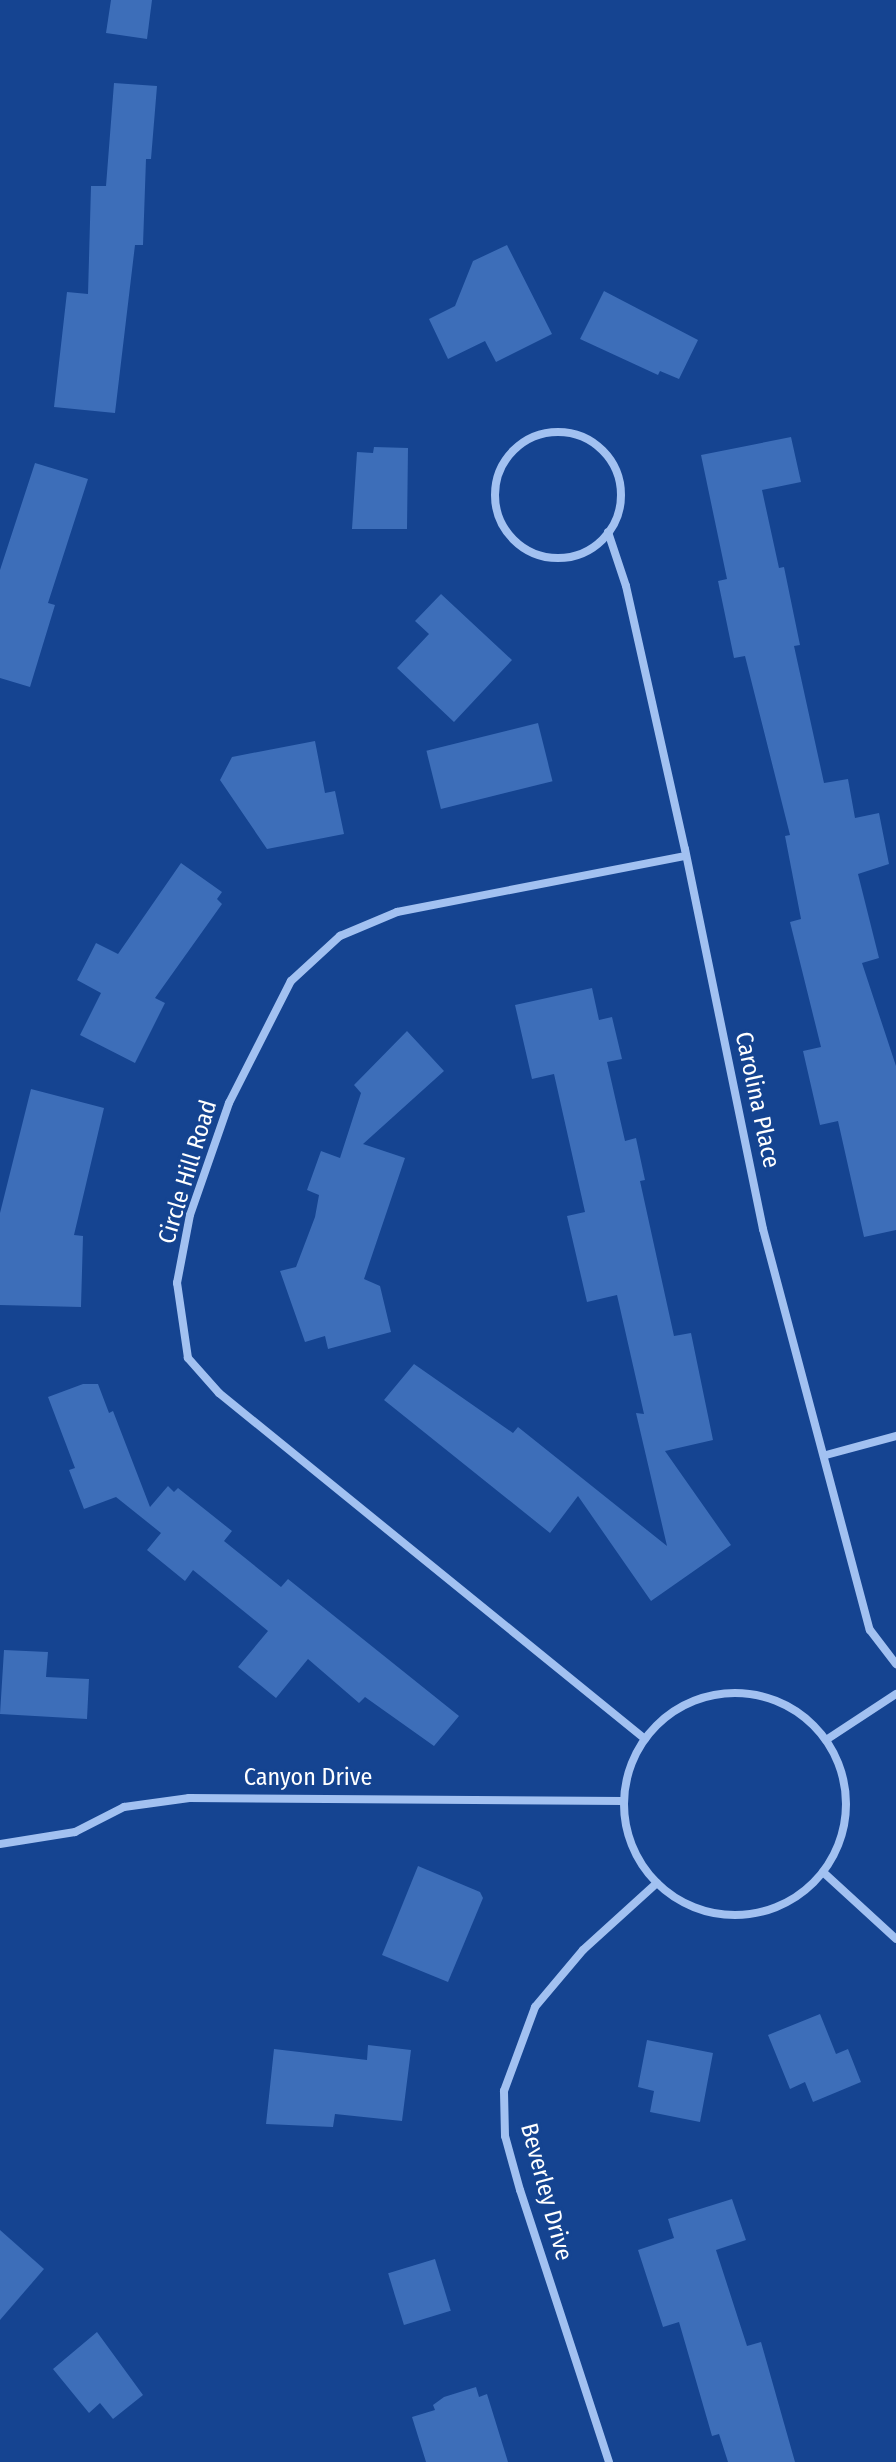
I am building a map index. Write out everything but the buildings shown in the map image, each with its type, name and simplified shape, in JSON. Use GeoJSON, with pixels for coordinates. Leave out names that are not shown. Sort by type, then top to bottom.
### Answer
{"type":"FeatureCollection","features":[{"type":"Feature","properties":{"kind":"street"},"geometry":{"type":"LineString","coordinates":[[553,431],[578,435],[597,445],[616,469],[621,491],[617,519],[608,532],[573,557],[549,557],[523,548],[506,532],[494,500],[496,480],[508,456],[522,442],[553,431]]}},
{"type":"Feature","properties":{"kind":"street","name":"Carolina Place"},"geometry":{"type":"LineString","coordinates":[[608,532],[626,586],[686,856],[763,1229],[826,1455],[870,1630],[896,1664]]}},
{"type":"Feature","properties":{"kind":"street","name":"Circle Hill Road"},"geometry":{"type":"LineString","coordinates":[[645,1739],[219,1393],[188,1358],[177,1283],[190,1215],[229,1103],[291,981],[340,936],[397,912],[686,856]]}},
{"type":"Feature","properties":{"kind":"street"},"geometry":{"type":"LineString","coordinates":[[826,1455],[896,1436]]}},
{"type":"Feature","properties":{"kind":"street"},"geometry":{"type":"LineString","coordinates":[[743,1693],[785,1705],[826,1740],[841,1772],[846,1809],[843,1830],[823,1872],[788,1901],[748,1913],[724,1914],[686,1904],[657,1883],[629,1842],[623,1801],[627,1775],[645,1739],[661,1720],[685,1705],[716,1694],[743,1693]]}},
{"type":"Feature","properties":{"kind":"street"},"geometry":{"type":"LineString","coordinates":[[826,1740],[896,1694]]}},
{"type":"Feature","properties":{"kind":"street","name":"Canyon Drive"},"geometry":{"type":"LineString","coordinates":[[0,1844],[75,1832],[124,1807],[189,1798],[623,1801]]}},
{"type":"Feature","properties":{"kind":"street"},"geometry":{"type":"LineString","coordinates":[[823,1872],[896,1939]]}},
{"type":"Feature","properties":{"kind":"street","name":"Beverley Drive"},"geometry":{"type":"LineString","coordinates":[[609,2462],[520,2190],[505,2136],[504,2091],[535,2007],[583,1950],[657,1883]]}}]}
